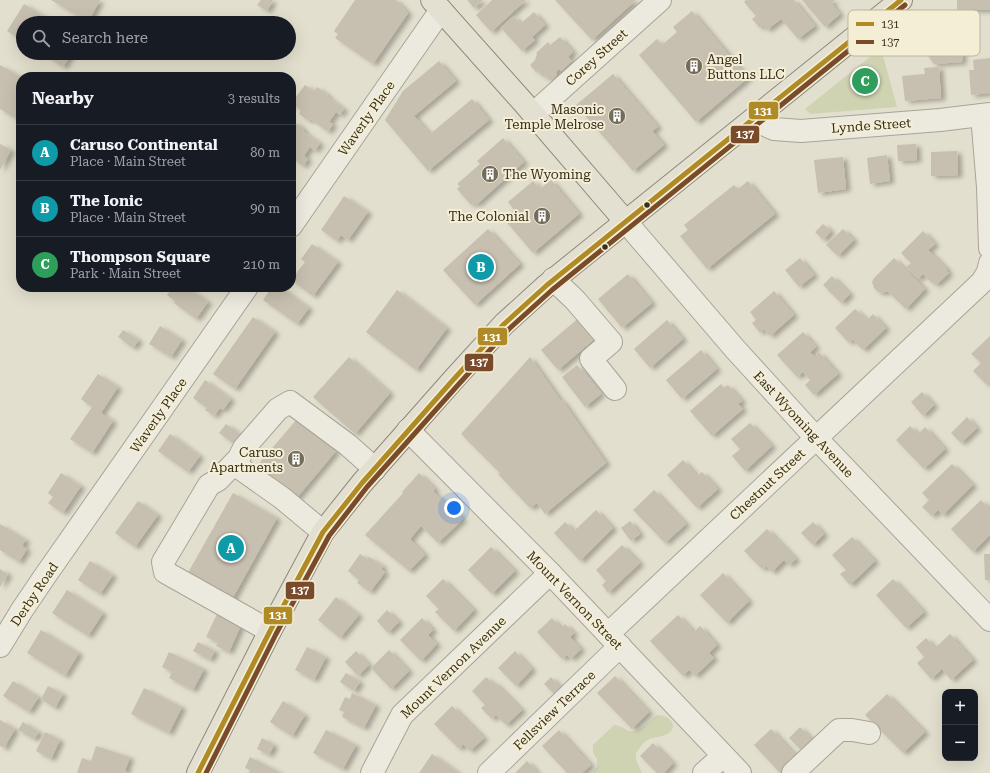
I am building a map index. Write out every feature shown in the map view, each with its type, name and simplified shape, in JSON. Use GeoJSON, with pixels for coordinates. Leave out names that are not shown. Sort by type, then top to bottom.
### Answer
{"type":"FeatureCollection","features":[{"type":"Feature","properties":{"kind":"main road"},"geometry":{"type":"LineString","coordinates":[[889,10],[901,0]]}},
{"type":"Feature","properties":{"kind":"main road"},"geometry":{"type":"LineString","coordinates":[[436,5],[626,222]]}},
{"type":"Feature","properties":{"kind":"main road"},"geometry":{"type":"LineString","coordinates":[[198,773],[270,630],[323,532],[408,430],[494,334],[518,310],[583,254],[626,222],[848,43]]}},
{"type":"Feature","properties":{"kind":"street","name":"Corey Street"},"geometry":{"type":"LineString","coordinates":[[533,114],[660,0]]}},
{"type":"Feature","properties":{"kind":"street","name":"Waverly Place"},"geometry":{"type":"LineString","coordinates":[[296,218],[436,5]]}},
{"type":"Feature","properties":{"kind":"street","name":"Lynde Street"},"geometry":{"type":"LineString","coordinates":[[755,118],[774,129],[801,130],[940,120],[986,115]]}},
{"type":"Feature","properties":{"kind":"street"},"geometry":{"type":"LineString","coordinates":[[986,115],[990,248]]}},
{"type":"Feature","properties":{"kind":"street","name":"East Wyoming Avenue"},"geometry":{"type":"LineString","coordinates":[[626,222],[735,349],[816,438],[989,617]]}},
{"type":"Feature","properties":{"kind":"street","name":"Chestnut Street"},"geometry":{"type":"LineString","coordinates":[[614,640],[816,438],[987,276]]}},
{"type":"Feature","properties":{"kind":"street"},"geometry":{"type":"LineString","coordinates":[[553,280],[575,300],[611,342],[591,359],[615,389]]}},
{"type":"Feature","properties":{"kind":"street","name":"Waverly Place"},"geometry":{"type":"LineString","coordinates":[[69,542],[244,292]]}},
{"type":"Feature","properties":{"kind":"street"},"geometry":{"type":"LineString","coordinates":[[270,630],[165,572],[163,568],[163,562],[209,485],[218,480],[234,464],[244,448],[278,409],[290,402],[348,445],[374,469]]}},
{"type":"Feature","properties":{"kind":"street","name":"Mount Vernon Street"},"geometry":{"type":"LineString","coordinates":[[408,430],[550,573],[740,773]]}},
{"type":"Feature","properties":{"kind":"street"},"geometry":{"type":"LineString","coordinates":[[234,464],[282,498],[323,532]]}},
{"type":"Feature","properties":{"kind":"street","name":"Derby Road"},"geometry":{"type":"LineString","coordinates":[[0,646],[22,610],[69,542]]}},
{"type":"Feature","properties":{"kind":"street","name":"Mount Vernon Avenue"},"geometry":{"type":"LineString","coordinates":[[372,773],[402,715],[550,573]]}},
{"type":"Feature","properties":{"kind":"street","name":"Fellsview Terrace"},"geometry":{"type":"LineString","coordinates":[[489,773],[614,640]]}},
{"type":"Feature","properties":{"kind":"street"},"geometry":{"type":"LineString","coordinates":[[793,773],[839,730],[852,730],[869,733]]}},
{"type":"Feature","properties":{"kind":"street"},"geometry":{"type":"LineString","coordinates":[[704,773],[723,756]]}},
{"type":"Feature","properties":{"kind":"green space"},"geometry":{"type":"Polygon","coordinates":[[[871,56],[883,56],[897,107],[810,114],[805,109],[871,56]]]}},
{"type":"Feature","properties":{"kind":"green space"},"geometry":{"type":"Polygon","coordinates":[[[657,715],[664,716],[670,720],[673,726],[667,734],[646,741],[636,753],[636,760],[642,773],[592,773],[597,767],[597,759],[593,753],[593,745],[614,725],[632,731],[640,729],[657,715]]]}},
{"type":"Feature","properties":{"kind":"building"},"geometry":{"type":"Polygon","coordinates":[[[51,0],[100,0],[91,16],[78,16],[51,0]]]}},
{"type":"Feature","properties":{"kind":"building"},"geometry":{"type":"Polygon","coordinates":[[[261,0],[273,0],[267,11],[257,5],[261,0]]]}},
{"type":"Feature","properties":{"kind":"building"},"geometry":{"type":"Polygon","coordinates":[[[355,0],[396,0],[408,13],[373,64],[335,38],[338,34],[334,31],[355,0]]]}},
{"type":"Feature","properties":{"kind":"building"},"geometry":{"type":"Polygon","coordinates":[[[467,0],[483,0],[474,8],[467,0]]]}},
{"type":"Feature","properties":{"kind":"building"},"geometry":{"type":"Polygon","coordinates":[[[492,0],[526,0],[491,32],[476,15],[492,0]]]}},
{"type":"Feature","properties":{"kind":"building"},"geometry":{"type":"Polygon","coordinates":[[[555,0],[636,0],[592,40],[555,0]]]}},
{"type":"Feature","properties":{"kind":"building"},"geometry":{"type":"Polygon","coordinates":[[[746,0],[794,0],[815,26],[798,39],[781,19],[767,30],[763,25],[760,28],[752,19],[756,16],[744,2],[746,0]]]}},
{"type":"Feature","properties":{"kind":"building"},"geometry":{"type":"Polygon","coordinates":[[[802,0],[835,0],[831,3],[840,14],[825,27],[802,0]]]}},
{"type":"Feature","properties":{"kind":"building"},"geometry":{"type":"Polygon","coordinates":[[[957,0],[990,0],[990,10],[957,10],[957,0]]]}},
{"type":"Feature","properties":{"kind":"building"},"geometry":{"type":"Polygon","coordinates":[[[24,4],[43,16],[16,16],[24,4]]]}},
{"type":"Feature","properties":{"kind":"building","name":"Angel Buttons LLC"},"geometry":{"type":"Polygon","coordinates":[[[692,11],[748,78],[696,122],[639,55],[657,39],[662,45],[677,32],[673,27],[692,11]]]}},
{"type":"Feature","properties":{"kind":"building"},"geometry":{"type":"Polygon","coordinates":[[[534,12],[545,25],[532,37],[535,40],[522,51],[501,28],[514,16],[520,24],[534,12]]]}},
{"type":"Feature","properties":{"kind":"building"},"geometry":{"type":"Polygon","coordinates":[[[16,17],[16,37],[7,31],[16,17]]]}},
{"type":"Feature","properties":{"kind":"building"},"geometry":{"type":"Polygon","coordinates":[[[560,37],[573,52],[568,57],[572,61],[561,71],[559,69],[553,79],[548,79],[545,75],[543,77],[538,71],[536,72],[530,65],[535,60],[536,53],[548,42],[550,45],[560,37]]]}},
{"type":"Feature","properties":{"kind":"building"},"geometry":{"type":"Polygon","coordinates":[[[928,56],[962,56],[962,62],[934,64],[928,56]]]}},
{"type":"Feature","properties":{"kind":"building"},"geometry":{"type":"Polygon","coordinates":[[[990,58],[990,93],[971,95],[969,70],[974,70],[973,60],[990,58]]]}},
{"type":"Feature","properties":{"kind":"building"},"geometry":{"type":"Polygon","coordinates":[[[52,60],[68,60],[63,67],[52,60]]]}},
{"type":"Feature","properties":{"kind":"building"},"geometry":{"type":"Polygon","coordinates":[[[439,61],[456,81],[414,116],[430,134],[472,99],[489,120],[428,171],[385,120],[403,91],[439,61]]]}},
{"type":"Feature","properties":{"kind":"building"},"geometry":{"type":"Polygon","coordinates":[[[0,65],[16,74],[16,118],[0,109],[0,65]]]}},
{"type":"Feature","properties":{"kind":"building"},"geometry":{"type":"Polygon","coordinates":[[[939,67],[941,98],[905,101],[902,76],[925,74],[924,68],[939,67]]]}},
{"type":"Feature","properties":{"kind":"building","name":"Masonic Temple Melrose"},"geometry":{"type":"Polygon","coordinates":[[[613,74],[658,127],[652,131],[664,145],[633,171],[576,105],[613,74]]]}},
{"type":"Feature","properties":{"kind":"building"},"geometry":{"type":"Polygon","coordinates":[[[305,85],[314,91],[317,87],[344,109],[340,115],[336,112],[329,122],[333,124],[328,132],[311,119],[309,121],[299,114],[301,110],[296,106],[296,97],[305,85]]]}},
{"type":"Feature","properties":{"kind":"building"},"geometry":{"type":"Polygon","coordinates":[[[296,123],[304,129],[303,131],[320,143],[315,151],[310,147],[304,156],[308,159],[303,166],[296,161],[296,123]]]}},
{"type":"Feature","properties":{"kind":"building","name":"The Wyoming"},"geometry":{"type":"Polygon","coordinates":[[[503,138],[524,162],[476,205],[474,202],[471,205],[457,189],[460,186],[457,184],[480,164],[477,161],[503,138]]]}},
{"type":"Feature","properties":{"kind":"building"},"geometry":{"type":"Polygon","coordinates":[[[0,144],[11,150],[0,170],[0,144]]]}},
{"type":"Feature","properties":{"kind":"building"},"geometry":{"type":"Polygon","coordinates":[[[916,144],[917,160],[898,161],[897,145],[916,144]]]}},
{"type":"Feature","properties":{"kind":"building"},"geometry":{"type":"Polygon","coordinates":[[[957,151],[958,175],[931,176],[931,152],[957,151]]]}},
{"type":"Feature","properties":{"kind":"building"},"geometry":{"type":"Polygon","coordinates":[[[887,155],[890,181],[870,184],[867,158],[887,155]]]}},
{"type":"Feature","properties":{"kind":"building"},"geometry":{"type":"Polygon","coordinates":[[[843,157],[846,189],[818,193],[814,160],[843,157]]]}},
{"type":"Feature","properties":{"kind":"building","name":"The Colonial"},"geometry":{"type":"Polygon","coordinates":[[[551,180],[579,214],[533,253],[504,219],[514,210],[508,202],[533,181],[540,189],[551,180]]]}},
{"type":"Feature","properties":{"kind":"building"},"geometry":{"type":"Polygon","coordinates":[[[748,181],[775,214],[707,269],[680,236],[688,230],[684,225],[734,185],[738,189],[748,181]]]}},
{"type":"Feature","properties":{"kind":"building"},"geometry":{"type":"Polygon","coordinates":[[[344,196],[368,212],[348,240],[341,235],[337,241],[321,230],[344,196]]]}},
{"type":"Feature","properties":{"kind":"building"},"geometry":{"type":"Polygon","coordinates":[[[823,224],[831,231],[823,240],[815,232],[823,224]]]}},
{"type":"Feature","properties":{"kind":"building"},"geometry":{"type":"Polygon","coordinates":[[[488,229],[520,264],[475,305],[443,270],[488,229]]]}},
{"type":"Feature","properties":{"kind":"building"},"geometry":{"type":"Polygon","coordinates":[[[843,229],[854,240],[838,256],[826,245],[843,229]]]}},
{"type":"Feature","properties":{"kind":"building"},"geometry":{"type":"Polygon","coordinates":[[[923,231],[935,244],[928,250],[947,269],[946,270],[949,273],[936,285],[923,274],[918,279],[906,267],[911,263],[901,253],[923,231]]]}},
{"type":"Feature","properties":{"kind":"building"},"geometry":{"type":"Polygon","coordinates":[[[312,244],[338,262],[313,296],[296,284],[296,274],[305,262],[301,259],[312,244]]]}},
{"type":"Feature","properties":{"kind":"building"},"geometry":{"type":"Polygon","coordinates":[[[800,258],[814,275],[799,287],[785,270],[800,258]]]}},
{"type":"Feature","properties":{"kind":"building"},"geometry":{"type":"Polygon","coordinates":[[[894,258],[925,289],[906,309],[887,291],[883,293],[878,292],[874,288],[872,282],[874,278],[894,258]]]}},
{"type":"Feature","properties":{"kind":"building"},"geometry":{"type":"Polygon","coordinates":[[[628,274],[652,303],[622,328],[598,299],[628,274]]]}},
{"type":"Feature","properties":{"kind":"building"},"geometry":{"type":"Polygon","coordinates":[[[832,276],[850,294],[841,303],[823,285],[832,276]]]}},
{"type":"Feature","properties":{"kind":"building"},"geometry":{"type":"Polygon","coordinates":[[[397,290],[447,328],[416,370],[366,332],[397,290]]]}},
{"type":"Feature","properties":{"kind":"building"},"geometry":{"type":"Polygon","coordinates":[[[774,291],[794,315],[770,336],[764,329],[760,333],[752,323],[756,320],[750,312],[774,291]]]}},
{"type":"Feature","properties":{"kind":"building"},"geometry":{"type":"Polygon","coordinates":[[[169,292],[193,292],[208,302],[196,319],[174,303],[175,301],[167,295],[169,292]]]}},
{"type":"Feature","properties":{"kind":"building"},"geometry":{"type":"Polygon","coordinates":[[[269,292],[287,292],[309,308],[297,324],[263,300],[269,292]]]}},
{"type":"Feature","properties":{"kind":"building"},"geometry":{"type":"Polygon","coordinates":[[[855,309],[867,320],[873,314],[886,328],[863,350],[852,339],[849,343],[835,328],[855,309]]]}},
{"type":"Feature","properties":{"kind":"building"},"geometry":{"type":"Polygon","coordinates":[[[581,316],[598,336],[558,370],[541,350],[581,316]]]}},
{"type":"Feature","properties":{"kind":"building"},"geometry":{"type":"Polygon","coordinates":[[[253,317],[275,332],[235,389],[213,374],[253,317]]]}},
{"type":"Feature","properties":{"kind":"building"},"geometry":{"type":"Polygon","coordinates":[[[667,320],[683,339],[650,368],[634,349],[667,320]]]}},
{"type":"Feature","properties":{"kind":"building"},"geometry":{"type":"Polygon","coordinates":[[[160,326],[182,340],[171,357],[149,344],[160,326]]]}},
{"type":"Feature","properties":{"kind":"building"},"geometry":{"type":"Polygon","coordinates":[[[123,330],[139,340],[133,348],[118,337],[123,330]]]}},
{"type":"Feature","properties":{"kind":"building"},"geometry":{"type":"Polygon","coordinates":[[[803,332],[816,347],[810,352],[815,357],[819,352],[838,374],[814,395],[805,385],[810,380],[803,372],[797,377],[777,355],[803,332]]]}},
{"type":"Feature","properties":{"kind":"building"},"geometry":{"type":"Polygon","coordinates":[[[990,336],[990,382],[987,385],[973,371],[981,363],[971,354],[990,336]]]}},
{"type":"Feature","properties":{"kind":"building"},"geometry":{"type":"Polygon","coordinates":[[[701,350],[717,369],[682,399],[666,380],[701,350]]]}},
{"type":"Feature","properties":{"kind":"building"},"geometry":{"type":"Polygon","coordinates":[[[349,357],[390,393],[355,434],[313,397],[349,357]]]}},
{"type":"Feature","properties":{"kind":"building"},"geometry":{"type":"Polygon","coordinates":[[[530,357],[606,463],[545,514],[537,503],[530,508],[498,474],[500,473],[461,434],[530,357]]]}},
{"type":"Feature","properties":{"kind":"building"},"geometry":{"type":"Polygon","coordinates":[[[577,365],[601,394],[585,407],[562,377],[577,365]]]}},
{"type":"Feature","properties":{"kind":"building"},"geometry":{"type":"Polygon","coordinates":[[[98,374],[118,387],[101,413],[113,421],[92,453],[70,439],[92,407],[81,399],[98,374]]]}},
{"type":"Feature","properties":{"kind":"building"},"geometry":{"type":"Polygon","coordinates":[[[205,380],[231,399],[223,410],[220,408],[214,416],[205,410],[207,408],[193,398],[205,380]]]}},
{"type":"Feature","properties":{"kind":"building"},"geometry":{"type":"Polygon","coordinates":[[[721,384],[724,388],[728,385],[742,401],[738,404],[743,409],[712,436],[690,411],[721,384]]]}},
{"type":"Feature","properties":{"kind":"building"},"geometry":{"type":"Polygon","coordinates":[[[922,392],[934,405],[923,416],[911,402],[922,392]]]}},
{"type":"Feature","properties":{"kind":"building"},"geometry":{"type":"Polygon","coordinates":[[[967,417],[977,428],[961,443],[951,433],[967,417]]]}},
{"type":"Feature","properties":{"kind":"building","name":"Caruso Apartments"},"geometry":{"type":"Polygon","coordinates":[[[297,419],[336,451],[295,500],[256,467],[297,419]]]}},
{"type":"Feature","properties":{"kind":"building"},"geometry":{"type":"Polygon","coordinates":[[[750,423],[772,446],[745,471],[732,456],[740,449],[731,439],[750,423]]]}},
{"type":"Feature","properties":{"kind":"building"},"geometry":{"type":"Polygon","coordinates":[[[226,424],[241,435],[234,444],[219,433],[226,424]]]}},
{"type":"Feature","properties":{"kind":"building"},"geometry":{"type":"Polygon","coordinates":[[[910,426],[918,434],[925,427],[945,449],[924,469],[896,440],[910,426]]]}},
{"type":"Feature","properties":{"kind":"building"},"geometry":{"type":"Polygon","coordinates":[[[170,434],[200,456],[188,472],[158,451],[170,434]]]}},
{"type":"Feature","properties":{"kind":"building"},"geometry":{"type":"Polygon","coordinates":[[[683,460],[697,476],[702,472],[718,489],[697,508],[667,475],[683,460]]]}},
{"type":"Feature","properties":{"kind":"building"},"geometry":{"type":"Polygon","coordinates":[[[952,464],[973,485],[943,515],[938,510],[932,516],[922,507],[929,500],[922,493],[952,464]]]}},
{"type":"Feature","properties":{"kind":"building"},"geometry":{"type":"Polygon","coordinates":[[[61,473],[81,486],[63,513],[48,503],[53,497],[48,493],[61,473]]]}},
{"type":"Feature","properties":{"kind":"building"},"geometry":{"type":"Polygon","coordinates":[[[419,473],[435,489],[433,491],[446,504],[447,502],[463,519],[438,543],[421,526],[410,539],[425,555],[409,571],[365,535],[419,473]]]}},
{"type":"Feature","properties":{"kind":"building"},"geometry":{"type":"Polygon","coordinates":[[[654,490],[686,524],[665,543],[633,510],[654,490]]]}},
{"type":"Feature","properties":{"kind":"building"},"geometry":{"type":"Polygon","coordinates":[[[233,493],[277,518],[230,603],[185,578],[233,493]]]}},
{"type":"Feature","properties":{"kind":"building"},"geometry":{"type":"Polygon","coordinates":[[[981,500],[990,510],[990,535],[973,552],[951,529],[981,500]]]}},
{"type":"Feature","properties":{"kind":"building"},"geometry":{"type":"Polygon","coordinates":[[[138,501],[158,515],[135,547],[115,533],[138,501]]]}},
{"type":"Feature","properties":{"kind":"building"},"geometry":{"type":"Polygon","coordinates":[[[596,510],[613,528],[580,561],[554,533],[565,522],[574,531],[596,510]]]}},
{"type":"Feature","properties":{"kind":"building"},"geometry":{"type":"Polygon","coordinates":[[[630,521],[640,534],[631,541],[621,528],[630,521]]]}},
{"type":"Feature","properties":{"kind":"building"},"geometry":{"type":"Polygon","coordinates":[[[813,522],[824,534],[813,545],[801,533],[813,522]]]}},
{"type":"Feature","properties":{"kind":"building"},"geometry":{"type":"Polygon","coordinates":[[[0,524],[26,540],[22,546],[27,549],[19,562],[0,550],[0,524]]]}},
{"type":"Feature","properties":{"kind":"building"},"geometry":{"type":"Polygon","coordinates":[[[767,529],[796,559],[789,565],[784,560],[772,572],[766,566],[762,569],[744,551],[767,529]]]}},
{"type":"Feature","properties":{"kind":"building"},"geometry":{"type":"Polygon","coordinates":[[[852,537],[875,561],[850,585],[840,574],[846,570],[832,555],[852,537]]]}},
{"type":"Feature","properties":{"kind":"building"},"geometry":{"type":"Polygon","coordinates":[[[622,545],[640,563],[608,593],[602,585],[606,581],[596,570],[622,545]]]}},
{"type":"Feature","properties":{"kind":"building"},"geometry":{"type":"Polygon","coordinates":[[[491,547],[515,571],[492,594],[468,570],[491,547]]]}},
{"type":"Feature","properties":{"kind":"building"},"geometry":{"type":"Polygon","coordinates":[[[360,554],[367,559],[369,557],[383,566],[381,569],[385,572],[370,592],[357,583],[359,580],[348,571],[360,554]]]}},
{"type":"Feature","properties":{"kind":"building"},"geometry":{"type":"Polygon","coordinates":[[[984,554],[990,554],[990,580],[985,580],[984,554]]]}},
{"type":"Feature","properties":{"kind":"building"},"geometry":{"type":"Polygon","coordinates":[[[90,561],[113,575],[100,594],[78,580],[90,561]]]}},
{"type":"Feature","properties":{"kind":"building"},"geometry":{"type":"Polygon","coordinates":[[[0,569],[8,574],[0,587],[0,569]]]}},
{"type":"Feature","properties":{"kind":"building"},"geometry":{"type":"Polygon","coordinates":[[[723,573],[749,601],[727,623],[700,595],[723,573]]]}},
{"type":"Feature","properties":{"kind":"building"},"geometry":{"type":"Polygon","coordinates":[[[443,579],[474,610],[454,631],[435,612],[439,609],[426,596],[443,579]]]}},
{"type":"Feature","properties":{"kind":"building"},"geometry":{"type":"Polygon","coordinates":[[[893,579],[924,612],[906,628],[876,595],[893,579]]]}},
{"type":"Feature","properties":{"kind":"building"},"geometry":{"type":"Polygon","coordinates":[[[67,590],[103,613],[88,636],[52,613],[67,590]]]}},
{"type":"Feature","properties":{"kind":"building"},"geometry":{"type":"Polygon","coordinates":[[[336,597],[359,615],[340,638],[318,620],[336,597]]]}},
{"type":"Feature","properties":{"kind":"building"},"geometry":{"type":"Polygon","coordinates":[[[387,610],[399,622],[388,633],[377,621],[387,610]]]}},
{"type":"Feature","properties":{"kind":"building"},"geometry":{"type":"Polygon","coordinates":[[[217,614],[241,625],[229,652],[216,646],[218,642],[206,637],[217,614]]]}},
{"type":"Feature","properties":{"kind":"building"},"geometry":{"type":"Polygon","coordinates":[[[678,615],[694,632],[700,626],[717,645],[709,653],[714,658],[695,676],[689,670],[683,676],[650,641],[678,615]]]}},
{"type":"Feature","properties":{"kind":"building"},"geometry":{"type":"Polygon","coordinates":[[[422,618],[433,630],[428,635],[437,644],[421,661],[400,640],[422,618]]]}},
{"type":"Feature","properties":{"kind":"building"},"geometry":{"type":"Polygon","coordinates":[[[552,618],[561,628],[565,624],[574,633],[570,637],[581,649],[571,659],[567,655],[562,659],[537,632],[552,618]]]}},
{"type":"Feature","properties":{"kind":"building"},"geometry":{"type":"Polygon","coordinates":[[[41,630],[79,653],[65,676],[27,653],[41,630]]]}},
{"type":"Feature","properties":{"kind":"building"},"geometry":{"type":"Polygon","coordinates":[[[950,634],[973,660],[951,680],[942,669],[931,679],[917,663],[924,657],[916,647],[926,638],[935,648],[950,634]]]}},
{"type":"Feature","properties":{"kind":"building"},"geometry":{"type":"Polygon","coordinates":[[[198,642],[215,651],[210,660],[193,651],[198,642]]]}},
{"type":"Feature","properties":{"kind":"building"},"geometry":{"type":"Polygon","coordinates":[[[307,647],[326,657],[314,680],[295,670],[307,647]]]}},
{"type":"Feature","properties":{"kind":"building"},"geometry":{"type":"Polygon","coordinates":[[[389,650],[409,671],[391,689],[371,668],[389,650]]]}},
{"type":"Feature","properties":{"kind":"building"},"geometry":{"type":"Polygon","coordinates":[[[356,651],[369,665],[358,676],[345,662],[356,651]]]}},
{"type":"Feature","properties":{"kind":"building"},"geometry":{"type":"Polygon","coordinates":[[[515,651],[532,669],[516,686],[498,668],[515,651]]]}},
{"type":"Feature","properties":{"kind":"building"},"geometry":{"type":"Polygon","coordinates":[[[169,652],[204,669],[193,690],[169,678],[172,672],[162,667],[169,652]]]}},
{"type":"Feature","properties":{"kind":"building"},"geometry":{"type":"Polygon","coordinates":[[[346,673],[360,682],[354,691],[340,682],[346,673]]]}},
{"type":"Feature","properties":{"kind":"building"},"geometry":{"type":"Polygon","coordinates":[[[615,676],[649,712],[632,729],[597,693],[615,676]]]}},
{"type":"Feature","properties":{"kind":"building"},"geometry":{"type":"Polygon","coordinates":[[[486,677],[492,683],[494,682],[522,710],[506,725],[496,715],[492,719],[481,708],[485,705],[472,691],[486,677]]]}},
{"type":"Feature","properties":{"kind":"building"},"geometry":{"type":"Polygon","coordinates":[[[551,677],[562,689],[555,695],[544,684],[551,677]]]}},
{"type":"Feature","properties":{"kind":"building"},"geometry":{"type":"Polygon","coordinates":[[[13,681],[39,697],[29,712],[3,696],[13,681]]]}},
{"type":"Feature","properties":{"kind":"building"},"geometry":{"type":"Polygon","coordinates":[[[48,686],[63,694],[55,708],[41,699],[48,686]]]}},
{"type":"Feature","properties":{"kind":"building"},"geometry":{"type":"Polygon","coordinates":[[[144,688],[182,707],[169,733],[131,714],[144,688]]]}},
{"type":"Feature","properties":{"kind":"building"},"geometry":{"type":"Polygon","coordinates":[[[352,693],[376,705],[364,728],[342,717],[344,712],[339,710],[345,697],[350,699],[352,693]]]}},
{"type":"Feature","properties":{"kind":"building"},"geometry":{"type":"Polygon","coordinates":[[[887,694],[925,732],[903,753],[865,715],[887,694]]]}},
{"type":"Feature","properties":{"kind":"building"},"geometry":{"type":"Polygon","coordinates":[[[283,701],[305,715],[292,736],[270,722],[283,701]]]}},
{"type":"Feature","properties":{"kind":"building"},"geometry":{"type":"Polygon","coordinates":[[[452,706],[484,738],[470,751],[463,744],[459,749],[434,724],[452,706]]]}},
{"type":"Feature","properties":{"kind":"building"},"geometry":{"type":"Polygon","coordinates":[[[0,720],[15,729],[4,748],[0,746],[0,720]]]}},
{"type":"Feature","properties":{"kind":"building"},"geometry":{"type":"Polygon","coordinates":[[[23,722],[39,732],[34,739],[18,730],[23,722]]]}},
{"type":"Feature","properties":{"kind":"building"},"geometry":{"type":"Polygon","coordinates":[[[800,727],[814,742],[803,752],[789,738],[800,727]]]}},
{"type":"Feature","properties":{"kind":"building"},"geometry":{"type":"Polygon","coordinates":[[[771,729],[798,758],[782,773],[780,773],[754,745],[771,729]]]}},
{"type":"Feature","properties":{"kind":"building"},"geometry":{"type":"Polygon","coordinates":[[[326,730],[356,745],[343,769],[313,753],[326,730]]]}},
{"type":"Feature","properties":{"kind":"building"},"geometry":{"type":"Polygon","coordinates":[[[559,730],[591,765],[582,773],[567,773],[542,746],[559,730]]]}},
{"type":"Feature","properties":{"kind":"building"},"geometry":{"type":"Polygon","coordinates":[[[45,732],[60,740],[51,759],[36,751],[45,732]]]}},
{"type":"Feature","properties":{"kind":"building"},"geometry":{"type":"Polygon","coordinates":[[[262,738],[274,745],[269,755],[257,749],[262,738]]]}},
{"type":"Feature","properties":{"kind":"building"},"geometry":{"type":"Polygon","coordinates":[[[653,743],[673,763],[664,773],[657,773],[640,756],[653,743]]]}},
{"type":"Feature","properties":{"kind":"building"},"geometry":{"type":"Polygon","coordinates":[[[96,746],[130,757],[125,771],[129,773],[77,773],[82,758],[91,761],[96,746]]]}},
{"type":"Feature","properties":{"kind":"building"},"geometry":{"type":"Polygon","coordinates":[[[432,754],[459,773],[419,773],[432,754]]]}},
{"type":"Feature","properties":{"kind":"building"},"geometry":{"type":"Polygon","coordinates":[[[250,757],[281,773],[249,773],[250,770],[245,768],[250,757]]]}},
{"type":"Feature","properties":{"kind":"building"},"geometry":{"type":"Polygon","coordinates":[[[527,761],[538,773],[515,773],[527,761]]]}},
{"type":"Feature","properties":{"kind":"transit line","name":"131"},"geometry":{"type":"LineString","coordinates":[[889,10],[901,0]]}},
{"type":"Feature","properties":{"kind":"transit line","name":"137"},"geometry":{"type":"LineString","coordinates":[[899,10],[905,5]]}},
{"type":"Feature","properties":{"kind":"transit line","name":"131"},"geometry":{"type":"LineString","coordinates":[[198,773],[270,631],[323,532],[362,483],[453,380],[504,324],[547,285],[848,43]]}},
{"type":"Feature","properties":{"kind":"transit line","name":"137"},"geometry":{"type":"LineString","coordinates":[[206,773],[276,634],[329,536],[367,487],[509,329],[552,290],[848,51]]}},
{"type":"Feature","properties":{"kind":"place","name":"Angel Buttons LLC"},"geometry":{"type":"Point","coordinates":[694,66]}},
{"type":"Feature","properties":{"kind":"place","name":"Thompson Square"},"geometry":{"type":"Point","coordinates":[865,81]}},
{"type":"Feature","properties":{"kind":"place","name":"Masonic Temple Melrose"},"geometry":{"type":"Point","coordinates":[617,116]}},
{"type":"Feature","properties":{"kind":"place","name":"The Wyoming"},"geometry":{"type":"Point","coordinates":[490,174]}},
{"type":"Feature","properties":{"kind":"place","name":"The Colonial"},"geometry":{"type":"Point","coordinates":[542,216]}},
{"type":"Feature","properties":{"kind":"place","name":"The Ionic"},"geometry":{"type":"Point","coordinates":[481,267]}},
{"type":"Feature","properties":{"kind":"place","name":"Caruso Apartments"},"geometry":{"type":"Point","coordinates":[296,459]}},
{"type":"Feature","properties":{"kind":"place","name":"Caruso Continental"},"geometry":{"type":"Point","coordinates":[231,548]}}]}
